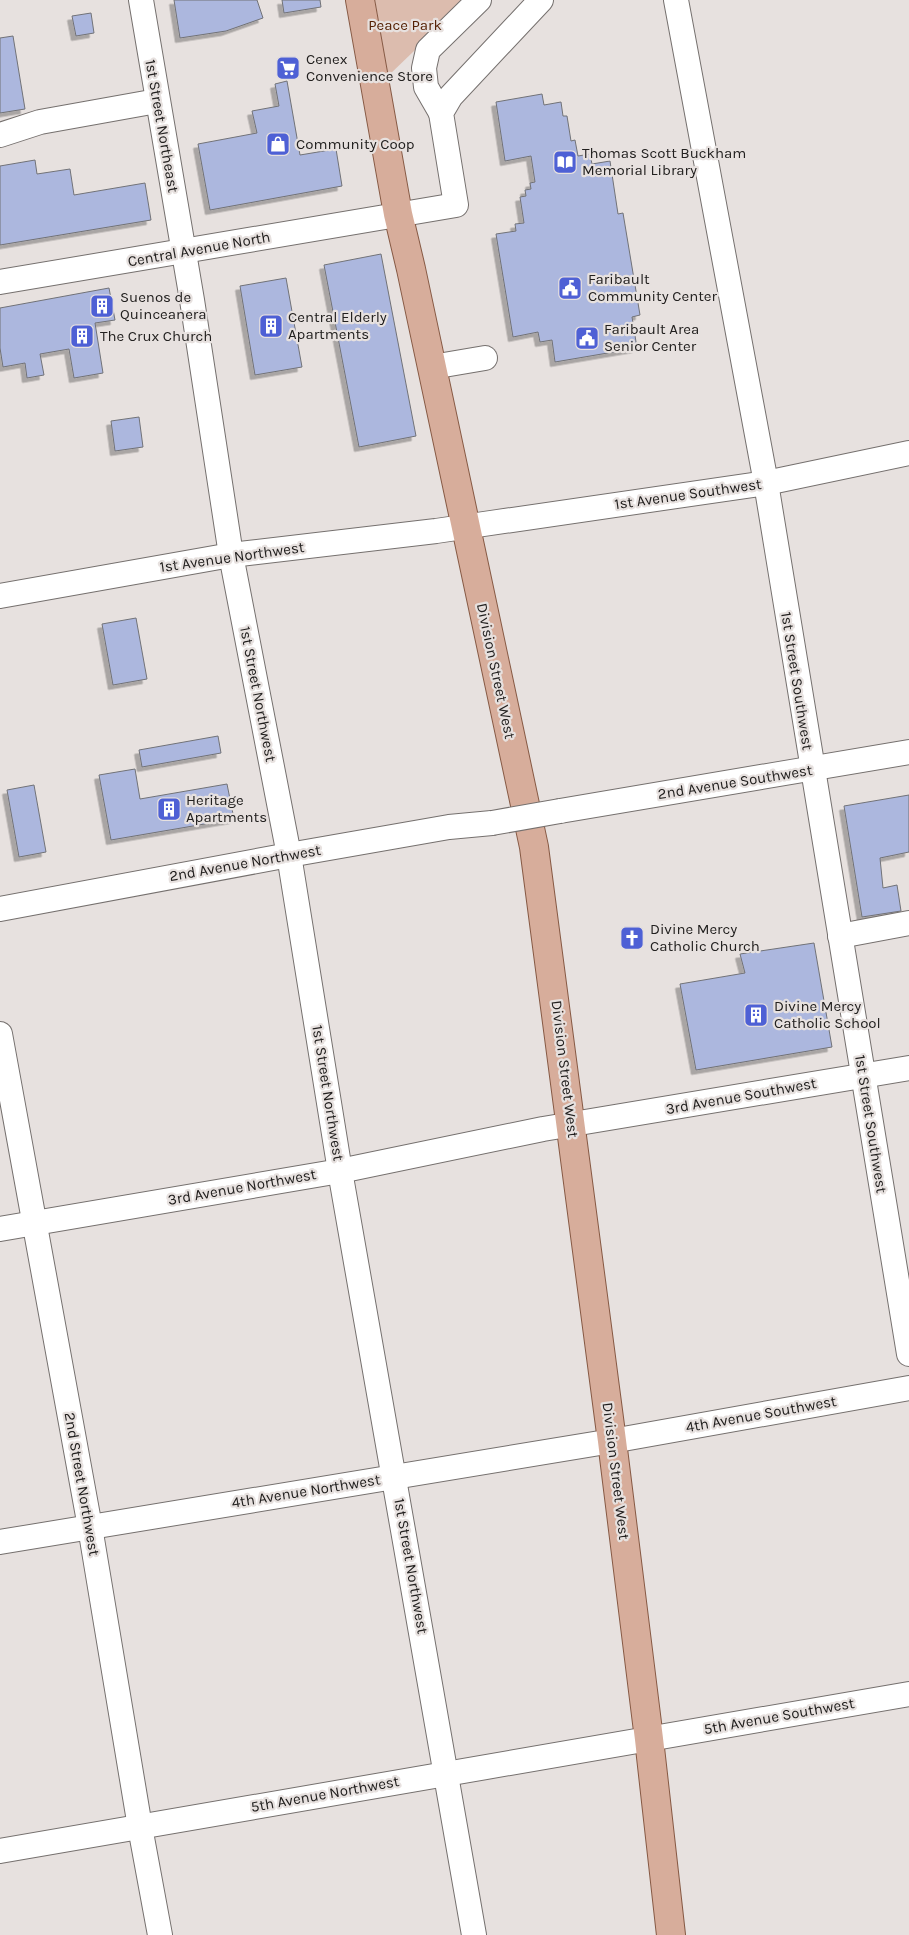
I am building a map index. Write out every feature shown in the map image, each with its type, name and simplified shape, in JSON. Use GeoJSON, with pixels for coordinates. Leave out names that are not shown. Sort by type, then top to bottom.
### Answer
{"type":"FeatureCollection","features":[{"type":"Feature","properties":{"kind":"main road","name":"Division Street West"},"geometry":{"type":"LineString","coordinates":[[360,0],[398,214],[534,846],[572,1124],[612,1441],[649,1738],[671,1935]]}},
{"type":"Feature","properties":{"kind":"street","name":"1st Street Northeast"},"geometry":{"type":"LineString","coordinates":[[141,0],[184,251]]}},
{"type":"Feature","properties":{"kind":"street"},"geometry":{"type":"LineString","coordinates":[[479,0],[428,50],[424,68],[426,87],[441,113],[452,96],[541,0]]}},
{"type":"Feature","properties":{"kind":"street","name":"1st Street Southwest"},"geometry":{"type":"LineString","coordinates":[[676,0],[766,483],[909,1354]]}},
{"type":"Feature","properties":{"kind":"street"},"geometry":{"type":"LineString","coordinates":[[0,135],[40,122],[157,101]]}},
{"type":"Feature","properties":{"kind":"street","name":"Central Avenue North"},"geometry":{"type":"LineString","coordinates":[[0,282],[456,205],[441,113]]}},
{"type":"Feature","properties":{"kind":"street","name":"1st Street Northwest"},"geometry":{"type":"LineString","coordinates":[[184,251],[231,555],[289,855],[340,1170],[474,1935]]}},
{"type":"Feature","properties":{"kind":"street"},"geometry":{"type":"LineString","coordinates":[[432,367],[485,358]]}},
{"type":"Feature","properties":{"kind":"street","name":"1st Avenue Southwest"},"geometry":{"type":"LineString","coordinates":[[466,526],[766,483],[909,453]]}},
{"type":"Feature","properties":{"kind":"street","name":"1st Avenue Northwest"},"geometry":{"type":"LineString","coordinates":[[0,596],[231,555],[466,526]]}},
{"type":"Feature","properties":{"kind":"street","name":"2nd Avenue Southwest"},"geometry":{"type":"LineString","coordinates":[[492,823],[909,752]]}},
{"type":"Feature","properties":{"kind":"street","name":"2nd Avenue Northwest"},"geometry":{"type":"LineString","coordinates":[[0,909],[449,827],[492,823]]}},
{"type":"Feature","properties":{"kind":"street"},"geometry":{"type":"LineString","coordinates":[[840,936],[909,923]]}},
{"type":"Feature","properties":{"kind":"street","name":"2nd Street Northwest"},"geometry":{"type":"LineString","coordinates":[[0,1034],[90,1528],[160,1935]]}},
{"type":"Feature","properties":{"kind":"street","name":"3rd Avenue Southwest"},"geometry":{"type":"LineString","coordinates":[[572,1124],[909,1068]]}},
{"type":"Feature","properties":{"kind":"street","name":"3rd Avenue Northwest"},"geometry":{"type":"LineString","coordinates":[[0,1229],[340,1170],[572,1124]]}},
{"type":"Feature","properties":{"kind":"street","name":"4th Avenue Southwest"},"geometry":{"type":"LineString","coordinates":[[612,1441],[909,1388]]}},
{"type":"Feature","properties":{"kind":"street","name":"4th Avenue Northwest"},"geometry":{"type":"LineString","coordinates":[[0,1542],[612,1441]]}},
{"type":"Feature","properties":{"kind":"street","name":"5th Avenue Southwest"},"geometry":{"type":"LineString","coordinates":[[649,1738],[909,1694]]}},
{"type":"Feature","properties":{"kind":"street","name":"5th Avenue Northwest"},"geometry":{"type":"LineString","coordinates":[[0,1850],[649,1738]]}},
{"type":"Feature","properties":{"kind":"green space","name":"Peace Park"},"geometry":{"type":"Polygon","coordinates":[[[375,0],[467,0],[388,76],[375,0]]]}},
{"type":"Feature","properties":{"kind":"building"},"geometry":{"type":"Polygon","coordinates":[[[174,0],[257,0],[263,18],[226,31],[180,38],[174,0]]]}},
{"type":"Feature","properties":{"kind":"building"},"geometry":{"type":"Polygon","coordinates":[[[282,0],[320,0],[321,7],[284,13],[282,0]]]}},
{"type":"Feature","properties":{"kind":"building"},"geometry":{"type":"Polygon","coordinates":[[[91,13],[94,33],[76,36],[72,16],[91,13]]]}},
{"type":"Feature","properties":{"kind":"building"},"geometry":{"type":"Polygon","coordinates":[[[13,36],[25,109],[0,113],[0,38],[13,36]]]}},
{"type":"Feature","properties":{"kind":"building"},"geometry":{"type":"Polygon","coordinates":[[[287,81],[300,155],[336,149],[342,186],[210,210],[198,144],[257,133],[252,111],[279,106],[275,84],[287,81]]]}},
{"type":"Feature","properties":{"kind":"building"},"geometry":{"type":"Polygon","coordinates":[[[542,94],[544,105],[561,102],[563,116],[567,116],[571,141],[575,140],[578,156],[590,154],[592,164],[610,161],[618,214],[623,213],[640,315],[632,317],[637,348],[555,362],[552,340],[540,342],[538,332],[513,337],[496,234],[516,231],[515,224],[524,223],[520,197],[526,196],[525,190],[531,189],[530,183],[535,182],[531,156],[505,161],[496,102],[542,94]]]}},
{"type":"Feature","properties":{"kind":"building"},"geometry":{"type":"Polygon","coordinates":[[[35,160],[37,174],[70,169],[74,195],[145,183],[151,220],[0,245],[0,166],[35,160]]]}},
{"type":"Feature","properties":{"kind":"building"},"geometry":{"type":"Polygon","coordinates":[[[381,254],[416,436],[359,447],[324,265],[381,254]]]}},
{"type":"Feature","properties":{"kind":"building","name":"Central Elderly Apartments"},"geometry":{"type":"Polygon","coordinates":[[[286,278],[302,367],[255,375],[240,286],[286,278]]]}},
{"type":"Feature","properties":{"kind":"building"},"geometry":{"type":"Polygon","coordinates":[[[109,288],[115,320],[95,323],[103,373],[74,378],[69,349],[40,354],[44,375],[27,378],[25,363],[3,367],[0,348],[0,308],[109,288]]]}},
{"type":"Feature","properties":{"kind":"building"},"geometry":{"type":"Polygon","coordinates":[[[139,417],[143,447],[115,451],[111,421],[139,417]]]}},
{"type":"Feature","properties":{"kind":"building"},"geometry":{"type":"Polygon","coordinates":[[[136,618],[147,679],[113,685],[102,624],[136,618]]]}},
{"type":"Feature","properties":{"kind":"building"},"geometry":{"type":"Polygon","coordinates":[[[218,736],[221,753],[142,767],[139,750],[218,736]]]}},
{"type":"Feature","properties":{"kind":"building","name":"Heritage Apartments"},"geometry":{"type":"Polygon","coordinates":[[[135,769],[140,799],[227,784],[234,819],[111,840],[99,775],[135,769]]]}},
{"type":"Feature","properties":{"kind":"building"},"geometry":{"type":"Polygon","coordinates":[[[34,785],[46,852],[19,857],[7,790],[34,785]]]}},
{"type":"Feature","properties":{"kind":"building"},"geometry":{"type":"Polygon","coordinates":[[[909,795],[909,852],[880,858],[883,888],[897,885],[901,911],[862,917],[844,806],[909,795]]]}},
{"type":"Feature","properties":{"kind":"building","name":"Divine Mercy Catholic School"},"geometry":{"type":"Polygon","coordinates":[[[814,943],[832,1047],[696,1070],[680,984],[745,973],[740,954],[814,943]]]}},
{"type":"Feature","properties":{"kind":"place","name":"Cenex Convenience Store"},"geometry":{"type":"Point","coordinates":[288,68]}},
{"type":"Feature","properties":{"kind":"place","name":"Community Coop"},"geometry":{"type":"Point","coordinates":[278,144]}},
{"type":"Feature","properties":{"kind":"place","name":"Thomas Scott Buckham Memorial Library"},"geometry":{"type":"Point","coordinates":[565,162]}},
{"type":"Feature","properties":{"kind":"place","name":"Faribault Community Center"},"geometry":{"type":"Point","coordinates":[570,288]}},
{"type":"Feature","properties":{"kind":"place","name":"Suenos de Quinceanera"},"geometry":{"type":"Point","coordinates":[102,306]}},
{"type":"Feature","properties":{"kind":"place","name":"Central Elderly Apartments"},"geometry":{"type":"Point","coordinates":[271,326]}},
{"type":"Feature","properties":{"kind":"place","name":"The Crux Church"},"geometry":{"type":"Point","coordinates":[82,336]}},
{"type":"Feature","properties":{"kind":"place","name":"Faribault Area Senior Center"},"geometry":{"type":"Point","coordinates":[587,338]}},
{"type":"Feature","properties":{"kind":"place","name":"Heritage Apartments"},"geometry":{"type":"Point","coordinates":[169,809]}},
{"type":"Feature","properties":{"kind":"place","name":"Divine Mercy Catholic Church"},"geometry":{"type":"Point","coordinates":[632,938]}},
{"type":"Feature","properties":{"kind":"place","name":"Divine Mercy Catholic School"},"geometry":{"type":"Point","coordinates":[756,1015]}}]}
